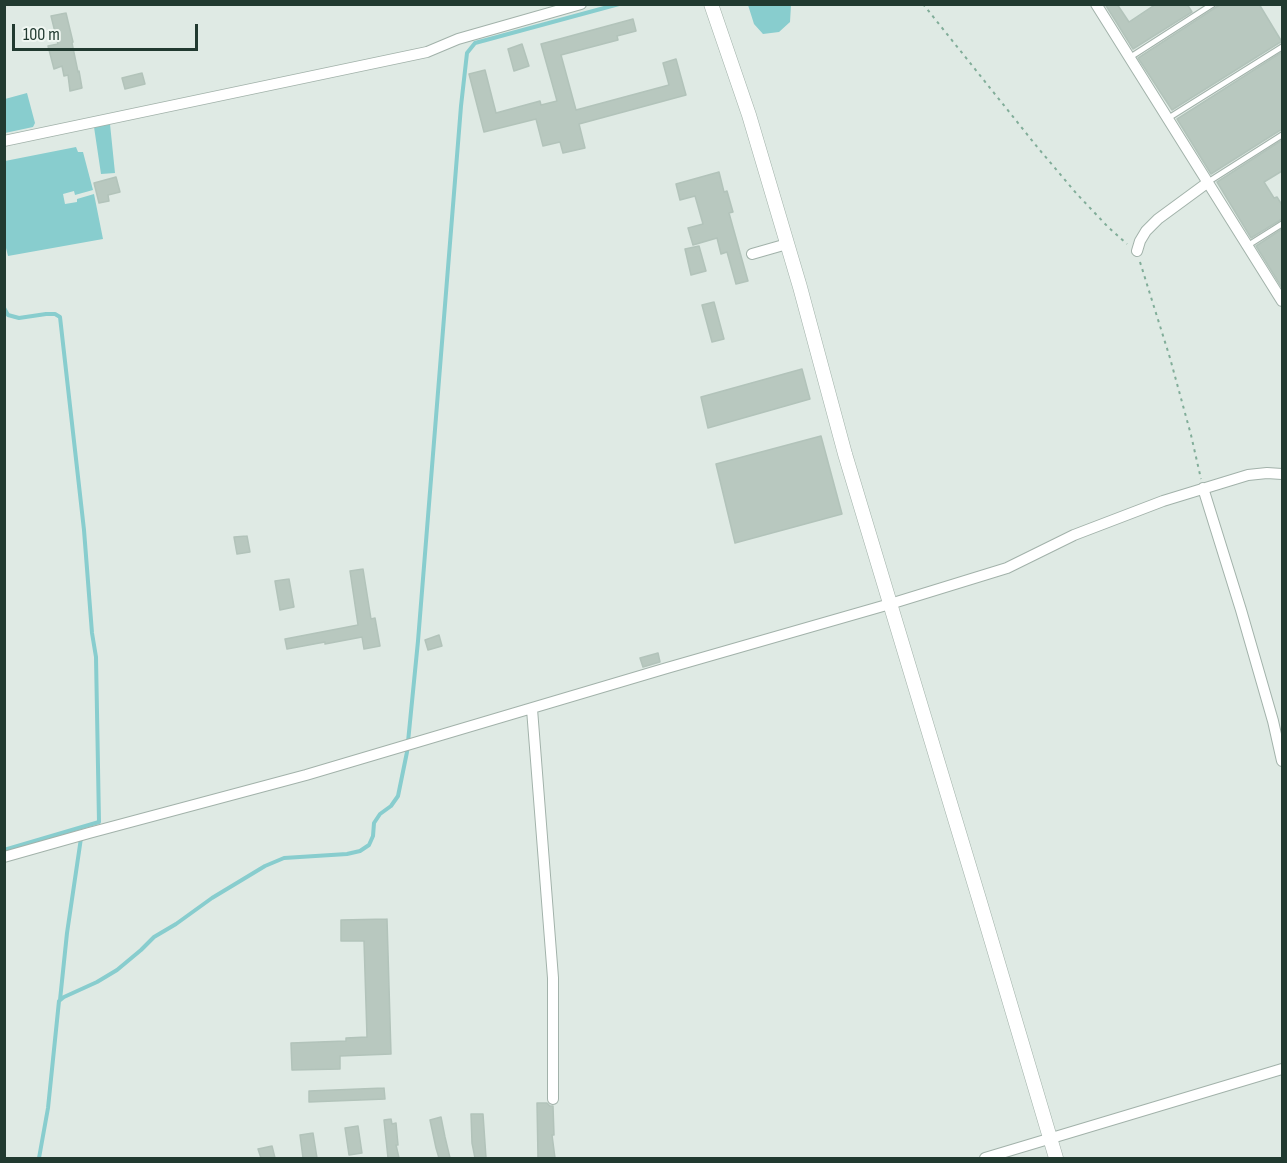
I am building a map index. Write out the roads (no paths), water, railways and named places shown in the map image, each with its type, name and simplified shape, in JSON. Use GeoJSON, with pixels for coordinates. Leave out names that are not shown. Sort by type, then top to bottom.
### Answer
{"type":"FeatureCollection","features":[{"type":"Feature","properties":{"kind":"street"},"geometry":{"type":"LineString","coordinates":[[4,141],[427,52],[458,39],[581,4]]}},
{"type":"Feature","properties":{"kind":"street"},"geometry":{"type":"LineString","coordinates":[[711,4],[749,115],[845,454],[1056,1158]]}},
{"type":"Feature","properties":{"kind":"street"},"geometry":{"type":"LineString","coordinates":[[1096,4],[1282,301]]}},
{"type":"Feature","properties":{"kind":"street"},"geometry":{"type":"LineString","coordinates":[[1137,251],[1146,231],[1158,219],[1207,183]]}},
{"type":"Feature","properties":{"kind":"street"},"geometry":{"type":"LineString","coordinates":[[752,254],[787,244]]}},
{"type":"Feature","properties":{"kind":"street"},"geometry":{"type":"LineString","coordinates":[[4,856],[306,775],[890,604],[1007,567],[1074,535],[1162,501],[1248,475],[1282,474]]}},
{"type":"Feature","properties":{"kind":"street"},"geometry":{"type":"LineString","coordinates":[[1203,488],[1241,610],[1282,761]]}},
{"type":"Feature","properties":{"kind":"street"},"geometry":{"type":"LineString","coordinates":[[532,709],[553,978],[553,1100]]}},
{"type":"Feature","properties":{"kind":"street"},"geometry":{"type":"LineString","coordinates":[[985,1158],[1282,1069]]}},
{"type":"Feature","properties":{"kind":"lane"},"geometry":{"type":"LineString","coordinates":[[1129,58],[1213,4]]}},
{"type":"Feature","properties":{"kind":"lane"},"geometry":{"type":"LineString","coordinates":[[1167,119],[1282,47]]}},
{"type":"Feature","properties":{"kind":"lane"},"geometry":{"type":"LineString","coordinates":[[1207,183],[1282,135]]}},
{"type":"Feature","properties":{"kind":"lane"},"geometry":{"type":"LineString","coordinates":[[1247,246],[1282,224]]}},
{"type":"Feature","properties":{"kind":"water"},"geometry":{"type":"Polygon","coordinates":[[[748,5],[791,5],[790,22],[779,32],[763,34],[754,24],[748,5]]]}},
{"type":"Feature","properties":{"kind":"water"},"geometry":{"type":"Polygon","coordinates":[[[27,93],[35,123],[33,127],[5,133],[5,99],[27,93]]]}},
{"type":"Feature","properties":{"kind":"water"},"geometry":{"type":"Polygon","coordinates":[[[110,124],[115,173],[101,174],[94,127],[110,124]]]}},
{"type":"Feature","properties":{"kind":"water"},"geometry":{"type":"Polygon","coordinates":[[[76,147],[78,152],[83,152],[93,190],[75,195],[74,191],[63,194],[65,204],[77,202],[77,199],[94,194],[103,239],[8,256],[4,240],[5,161],[76,147]]]}},
{"type":"Feature","properties":{"kind":"waterway"},"geometry":{"type":"LineString","coordinates":[[39,1158],[48,1108],[59,1001],[117,970],[154,937],[265,866],[284,858],[360,851],[369,845],[373,836],[374,823],[380,814],[391,806],[398,796],[407,752],[418,641],[467,53],[475,43],[619,4]]}},
{"type":"Feature","properties":{"kind":"waterway"},"geometry":{"type":"LineString","coordinates":[[4,308],[8,315],[19,318],[46,314],[55,314],[60,317],[96,657],[99,822],[4,850]]}},
{"type":"Feature","properties":{"kind":"waterway"},"geometry":{"type":"LineString","coordinates":[[60,1000],[81,838]]}}]}
